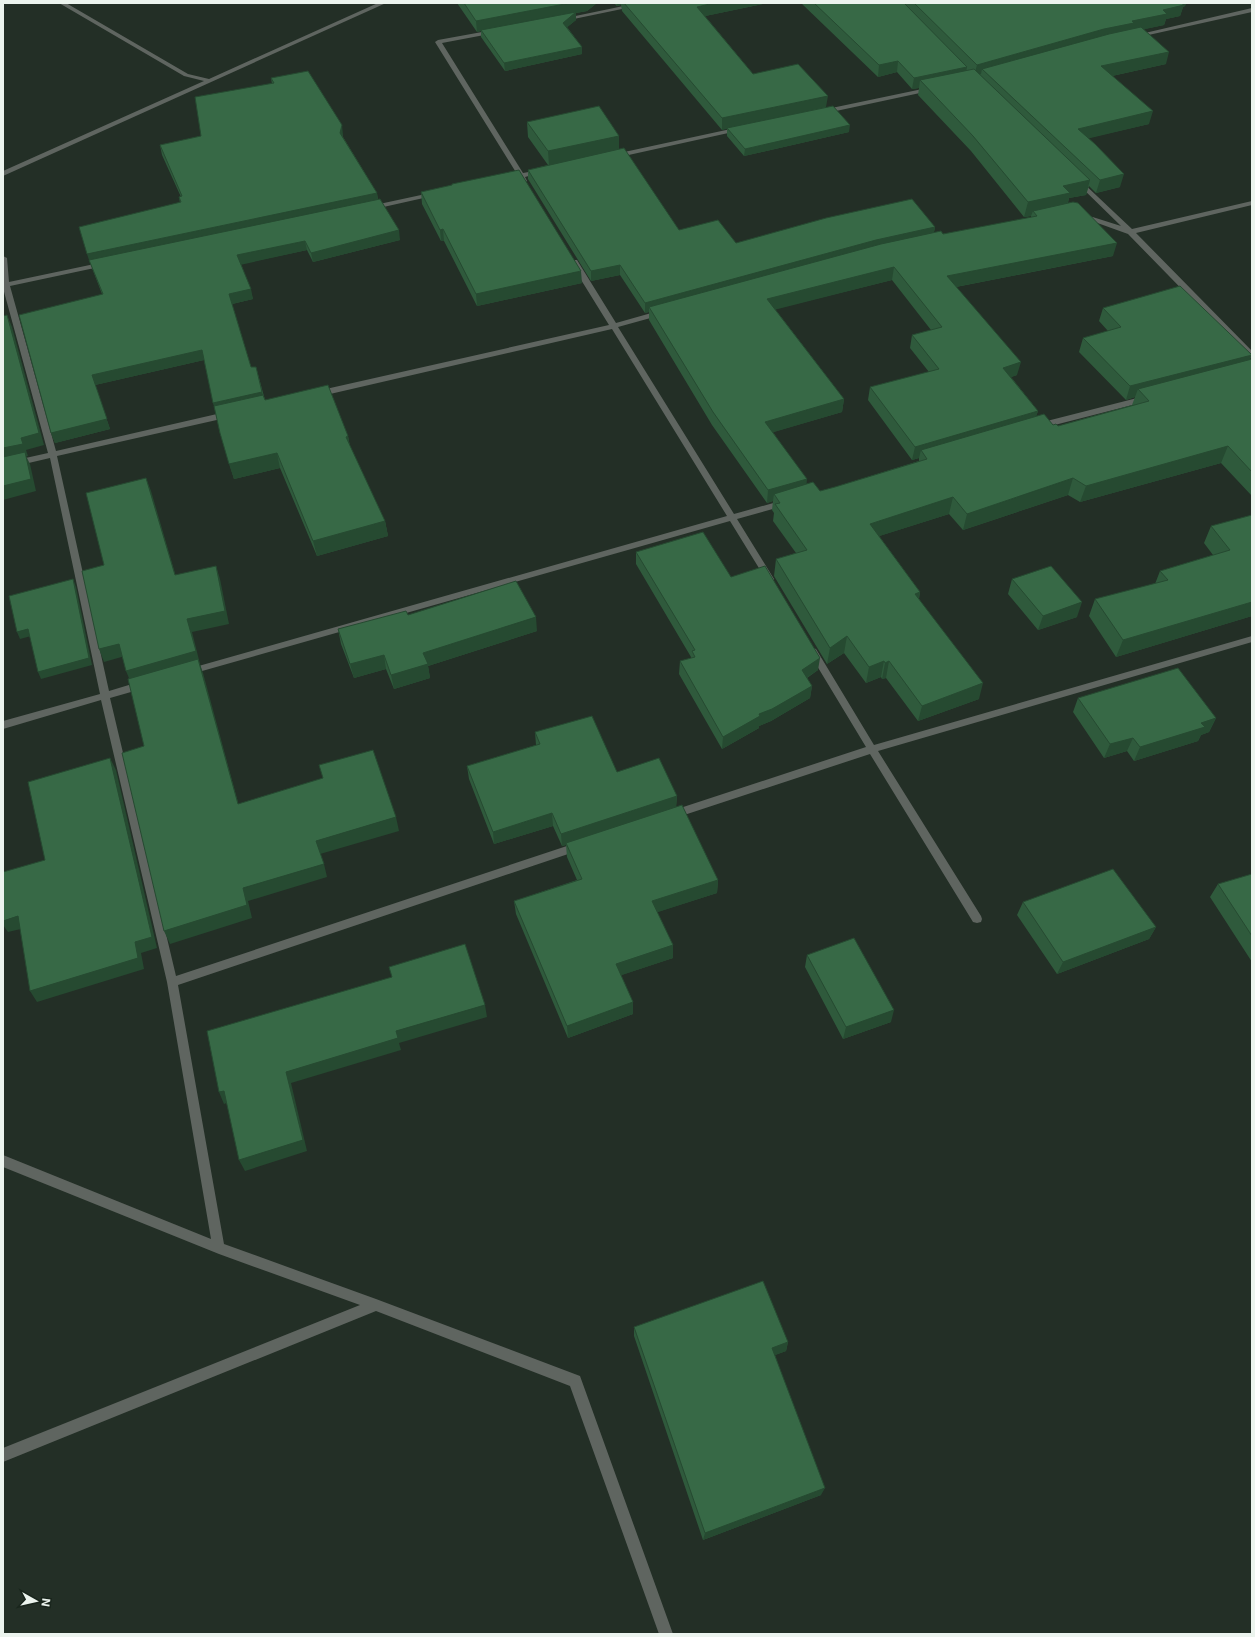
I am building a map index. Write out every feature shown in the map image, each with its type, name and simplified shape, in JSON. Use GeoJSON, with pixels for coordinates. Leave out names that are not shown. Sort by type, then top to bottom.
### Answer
{"type":"FeatureCollection","features":[{"type":"Feature","properties":{"kind":"street"},"geometry":{"type":"LineString","coordinates":[[62,3],[186,75],[211,80]]}},
{"type":"Feature","properties":{"kind":"street"},"geometry":{"type":"LineString","coordinates":[[3,174],[383,3]]}},
{"type":"Feature","properties":{"kind":"street"},"geometry":{"type":"LineString","coordinates":[[555,20],[648,3]]}},
{"type":"Feature","properties":{"kind":"street"},"geometry":{"type":"LineString","coordinates":[[1125,38],[1252,10]]}},
{"type":"Feature","properties":{"kind":"street"},"geometry":{"type":"LineString","coordinates":[[501,31],[438,42],[529,189]]}},
{"type":"Feature","properties":{"kind":"street"},"geometry":{"type":"LineString","coordinates":[[817,113],[942,86]]}},
{"type":"Feature","properties":{"kind":"street"},"geometry":{"type":"LineString","coordinates":[[607,158],[747,128]]}},
{"type":"Feature","properties":{"kind":"street"},"geometry":{"type":"LineString","coordinates":[[505,179],[544,171]]}},
{"type":"Feature","properties":{"kind":"street"},"geometry":{"type":"LineString","coordinates":[[1075,178],[1131,232],[1252,356]]}},
{"type":"Feature","properties":{"kind":"street"},"geometry":{"type":"LineString","coordinates":[[365,209],[443,192]]}},
{"type":"Feature","properties":{"kind":"street"},"geometry":{"type":"LineString","coordinates":[[1070,211],[1131,232],[1252,203]]}},
{"type":"Feature","properties":{"kind":"street"},"geometry":{"type":"LineString","coordinates":[[569,254],[774,586]]}},
{"type":"Feature","properties":{"kind":"street"},"geometry":{"type":"LineString","coordinates":[[3,258],[6,285],[53,455],[105,696],[172,982],[219,1248]]}},
{"type":"Feature","properties":{"kind":"street"},"geometry":{"type":"LineString","coordinates":[[6,285],[115,262]]}},
{"type":"Feature","properties":{"kind":"street"},"geometry":{"type":"LineString","coordinates":[[310,396],[614,326],[667,311]]}},
{"type":"Feature","properties":{"kind":"street"},"geometry":{"type":"LineString","coordinates":[[1027,430],[1154,396]]}},
{"type":"Feature","properties":{"kind":"street"},"geometry":{"type":"LineString","coordinates":[[3,466],[240,412]]}},
{"type":"Feature","properties":{"kind":"street"},"geometry":{"type":"LineString","coordinates":[[181,674],[791,501]]}},
{"type":"Feature","properties":{"kind":"street"},"geometry":{"type":"LineString","coordinates":[[661,819],[872,749],[1252,639]]}},
{"type":"Feature","properties":{"kind":"street"},"geometry":{"type":"LineString","coordinates":[[806,640],[977,919]]}},
{"type":"Feature","properties":{"kind":"street"},"geometry":{"type":"LineString","coordinates":[[3,725],[151,683]]}},
{"type":"Feature","properties":{"kind":"street"},"geometry":{"type":"LineString","coordinates":[[172,982],[586,844]]}},
{"type":"Feature","properties":{"kind":"street"},"geometry":{"type":"LineString","coordinates":[[3,1161],[219,1248],[376,1305],[575,1381],[666,1634]]}},
{"type":"Feature","properties":{"kind":"street"},"geometry":{"type":"LineString","coordinates":[[3,1455],[376,1305]]}},
{"type":"Feature","properties":{"kind":"building"},"geometry":{"type":"Polygon","coordinates":[[[464,3],[570,3],[476,21],[464,3]]]}},
{"type":"Feature","properties":{"kind":"building"},"geometry":{"type":"Polygon","coordinates":[[[624,3],[714,3],[697,7],[753,74],[798,64],[828,96],[722,118],[624,3]]]}},
{"type":"Feature","properties":{"kind":"building"},"geometry":{"type":"Polygon","coordinates":[[[814,3],[904,3],[967,67],[914,78],[898,61],[879,65],[814,3]]]}},
{"type":"Feature","properties":{"kind":"building"},"geometry":{"type":"Polygon","coordinates":[[[914,3],[1181,3],[1184,5],[1163,10],[1167,14],[1132,21],[1134,23],[1104,29],[977,65],[914,3]]]}},
{"type":"Feature","properties":{"kind":"building"},"geometry":{"type":"Polygon","coordinates":[[[576,12],[563,23],[582,47],[504,63],[481,30],[576,12]]]}},
{"type":"Feature","properties":{"kind":"building"},"geometry":{"type":"Polygon","coordinates":[[[1141,27],[1169,52],[1101,66],[1153,111],[1078,129],[1124,174],[1100,180],[982,69],[1109,34],[1141,27]]]}},
{"type":"Feature","properties":{"kind":"building"},"geometry":{"type":"Polygon","coordinates":[[[974,69],[1090,180],[1063,186],[1070,193],[1028,202],[973,136],[920,80],[974,69]]]}},
{"type":"Feature","properties":{"kind":"building"},"geometry":{"type":"Polygon","coordinates":[[[308,71],[342,125],[340,133],[377,193],[87,254],[79,227],[181,202],[179,197],[182,196],[160,145],[201,136],[195,97],[274,83],[271,78],[308,71]]]}},
{"type":"Feature","properties":{"kind":"building"},"geometry":{"type":"Polygon","coordinates":[[[599,106],[619,136],[548,151],[527,122],[599,106]]]}},
{"type":"Feature","properties":{"kind":"building"},"geometry":{"type":"Polygon","coordinates":[[[833,106],[850,125],[745,149],[727,128],[833,106]]]}},
{"type":"Feature","properties":{"kind":"building"},"geometry":{"type":"Polygon","coordinates":[[[624,148],[679,230],[718,220],[736,243],[826,218],[912,199],[935,227],[876,240],[645,303],[620,265],[591,271],[528,170],[624,148]]]}},
{"type":"Feature","properties":{"kind":"building"},"geometry":{"type":"Polygon","coordinates":[[[519,170],[581,271],[476,294],[443,229],[440,230],[421,192],[519,170]]]}},
{"type":"Feature","properties":{"kind":"building"},"geometry":{"type":"Polygon","coordinates":[[[380,199],[399,230],[311,253],[305,241],[237,255],[251,289],[229,294],[251,367],[256,367],[262,392],[213,403],[202,350],[92,375],[107,419],[51,433],[19,315],[103,294],[89,260],[380,199]]]}},
{"type":"Feature","properties":{"kind":"building"},"geometry":{"type":"Polygon","coordinates":[[[1073,202],[1078,203],[1117,243],[947,276],[1021,362],[1003,368],[1038,411],[915,447],[870,387],[939,369],[912,335],[942,327],[894,267],[767,299],[844,399],[765,422],[807,479],[768,490],[713,412],[649,307],[881,244],[941,231],[943,234],[1037,216],[1033,211],[1073,202]]]}},
{"type":"Feature","properties":{"kind":"building"},"geometry":{"type":"Polygon","coordinates":[[[1180,286],[1252,355],[1130,386],[1083,338],[1121,327],[1103,308],[1180,286]]]}},
{"type":"Feature","properties":{"kind":"building"},"geometry":{"type":"Polygon","coordinates":[[[7,315],[39,433],[21,438],[23,444],[3,448],[3,316],[7,315]]]}},
{"type":"Feature","properties":{"kind":"building"},"geometry":{"type":"Polygon","coordinates":[[[1252,359],[1252,472],[1228,446],[1086,486],[1073,478],[967,514],[953,497],[870,524],[920,592],[915,594],[983,683],[922,706],[889,661],[885,663],[884,661],[869,667],[847,636],[830,648],[776,559],[807,550],[775,504],[780,503],[774,494],[813,482],[820,491],[835,487],[927,459],[921,450],[1044,414],[1053,425],[1056,424],[1058,426],[1149,401],[1138,389],[1252,359]]]}},
{"type":"Feature","properties":{"kind":"building"},"geometry":{"type":"Polygon","coordinates":[[[328,385],[348,436],[346,437],[385,521],[313,541],[277,453],[229,464],[214,406],[263,395],[265,400],[328,385]]]}},
{"type":"Feature","properties":{"kind":"building"},"geometry":{"type":"Polygon","coordinates":[[[25,452],[31,479],[3,486],[3,457],[25,452]]]}},
{"type":"Feature","properties":{"kind":"building"},"geometry":{"type":"Polygon","coordinates":[[[146,478],[175,575],[216,566],[225,611],[187,619],[196,651],[126,671],[119,644],[99,649],[82,571],[104,565],[86,493],[146,478]]]}},
{"type":"Feature","properties":{"kind":"building"},"geometry":{"type":"Polygon","coordinates":[[[1252,515],[1252,602],[1123,640],[1095,599],[1168,580],[1160,571],[1230,550],[1211,526],[1252,515]]]}},
{"type":"Feature","properties":{"kind":"building"},"geometry":{"type":"Polygon","coordinates":[[[703,532],[731,577],[765,566],[820,658],[802,670],[812,686],[772,709],[759,714],[760,716],[723,737],[680,661],[695,657],[692,651],[695,650],[636,552],[703,532]]]}},
{"type":"Feature","properties":{"kind":"building"},"geometry":{"type":"Polygon","coordinates":[[[1051,566],[1082,602],[1043,616],[1012,579],[1051,566]]]}},
{"type":"Feature","properties":{"kind":"building"},"geometry":{"type":"Polygon","coordinates":[[[73,579],[89,658],[38,672],[28,629],[17,632],[9,596],[73,579]]]}},
{"type":"Feature","properties":{"kind":"building"},"geometry":{"type":"Polygon","coordinates":[[[516,581],[536,617],[423,653],[428,664],[391,675],[384,655],[350,664],[338,629],[406,611],[408,615],[516,581]]]}},
{"type":"Feature","properties":{"kind":"building"},"geometry":{"type":"Polygon","coordinates":[[[198,659],[238,804],[323,778],[319,765],[373,750],[396,817],[316,841],[324,864],[243,888],[247,905],[164,931],[122,753],[144,746],[128,679],[198,659]]]}},
{"type":"Feature","properties":{"kind":"building"},"geometry":{"type":"Polygon","coordinates":[[[1178,668],[1216,718],[1201,723],[1205,727],[1140,747],[1133,738],[1110,744],[1078,698],[1178,668]]]}},
{"type":"Feature","properties":{"kind":"building"},"geometry":{"type":"Polygon","coordinates":[[[592,716],[617,772],[659,758],[677,796],[561,834],[552,813],[493,832],[467,766],[540,744],[535,732],[592,716]]]}},
{"type":"Feature","properties":{"kind":"building"},"geometry":{"type":"Polygon","coordinates":[[[110,758],[152,937],[135,942],[138,958],[30,991],[18,916],[3,921],[3,872],[45,860],[28,782],[110,758]]]}},
{"type":"Feature","properties":{"kind":"building"},"geometry":{"type":"Polygon","coordinates":[[[682,805],[718,880],[652,901],[673,945],[616,964],[633,1002],[567,1026],[514,901],[582,879],[566,843],[682,805]]]}},
{"type":"Feature","properties":{"kind":"building"},"geometry":{"type":"Polygon","coordinates":[[[1113,869],[1156,927],[1063,962],[1023,902],[1113,869]]]}},
{"type":"Feature","properties":{"kind":"building"},"geometry":{"type":"Polygon","coordinates":[[[1252,874],[1252,936],[1218,884],[1252,874]]]}},
{"type":"Feature","properties":{"kind":"building"},"geometry":{"type":"Polygon","coordinates":[[[854,938],[894,1010],[846,1027],[807,955],[854,938]]]}},
{"type":"Feature","properties":{"kind":"building"},"geometry":{"type":"Polygon","coordinates":[[[465,944],[485,1005],[396,1031],[398,1038],[286,1072],[303,1140],[239,1160],[224,1091],[219,1092],[207,1031],[392,977],[389,967],[465,944]]]}},
{"type":"Feature","properties":{"kind":"building"},"geometry":{"type":"Polygon","coordinates":[[[763,1281],[788,1342],[772,1348],[825,1488],[705,1533],[634,1327],[763,1281]]]}}]}
